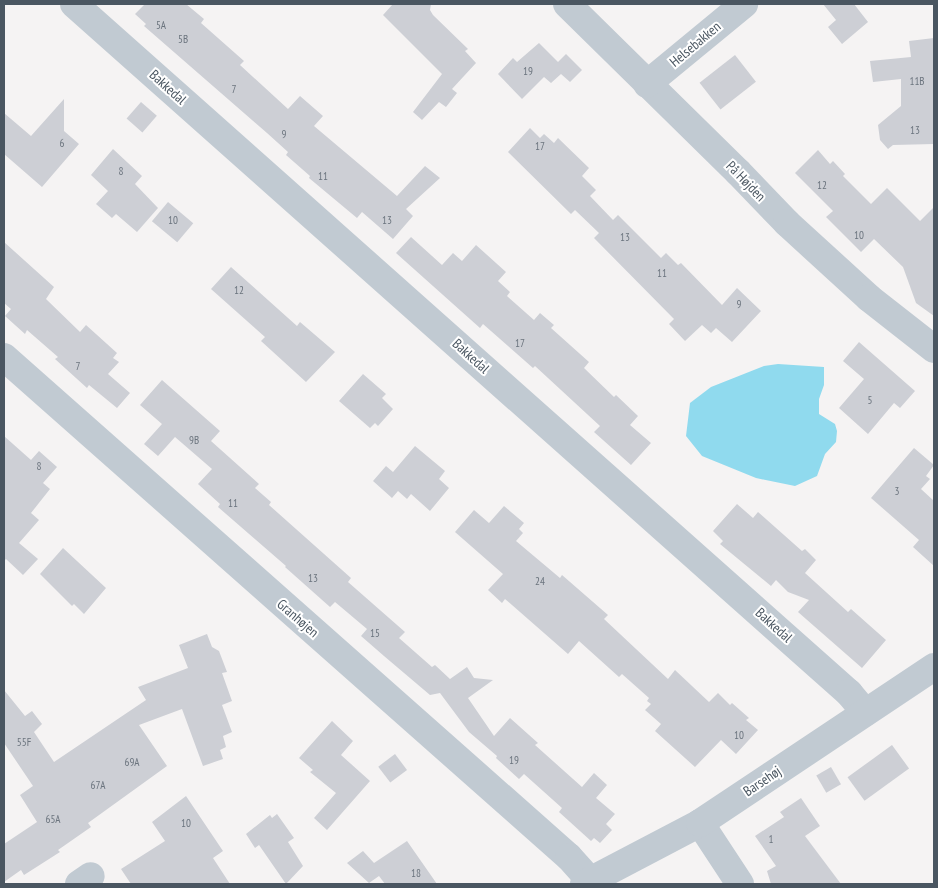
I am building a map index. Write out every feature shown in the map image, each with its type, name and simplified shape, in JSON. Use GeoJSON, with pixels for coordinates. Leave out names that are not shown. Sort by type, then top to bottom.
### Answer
{"type":"FeatureCollection","features":[{"type":"Feature","properties":{"kind":"street","name":"Bakkedal"},"geometry":{"type":"LineString","coordinates":[[74,4],[835,680],[865,712]]}},
{"type":"Feature","properties":{"kind":"street","name":"På Højden"},"geometry":{"type":"LineString","coordinates":[[567,4],[738,172],[787,223],[868,298],[934,349]]}},
{"type":"Feature","properties":{"kind":"street","name":"Helsebakken"},"geometry":{"type":"LineString","coordinates":[[647,84],[744,4]]}},
{"type":"Feature","properties":{"kind":"street","name":"Granhøjen"},"geometry":{"type":"LineString","coordinates":[[4,357],[569,857],[587,882]]}},
{"type":"Feature","properties":{"kind":"street","name":"Barsehøj"},"geometry":{"type":"LineString","coordinates":[[587,882],[700,823],[934,666]]}},
{"type":"Feature","properties":{"kind":"street"},"geometry":{"type":"LineString","coordinates":[[700,823],[740,884]]}},
{"type":"Feature","properties":{"kind":"water"},"geometry":{"type":"Polygon","coordinates":[[[778,364],[824,367],[824,385],[819,399],[819,414],[835,424],[837,431],[836,442],[825,454],[817,476],[795,486],[756,478],[702,456],[686,436],[690,403],[711,387],[764,366],[778,364]]]}},
{"type":"Feature","properties":{"kind":"building"},"geometry":{"type":"Polygon","coordinates":[[[145,4],[186,4],[204,19],[201,23],[244,61],[240,65],[288,109],[300,96],[323,116],[314,126],[397,196],[425,166],[440,178],[406,209],[413,216],[393,239],[362,212],[357,218],[309,178],[310,176],[286,155],[288,152],[267,133],[144,26],[146,24],[135,14],[145,4]]]}},
{"type":"Feature","properties":{"kind":"building"},"geometry":{"type":"Polygon","coordinates":[[[393,4],[431,4],[430,10],[433,15],[468,49],[465,51],[476,63],[452,89],[457,93],[446,107],[439,102],[422,120],[413,112],[442,74],[383,15],[393,4]]]}},
{"type":"Feature","properties":{"kind":"building"},"geometry":{"type":"Polygon","coordinates":[[[823,4],[854,4],[868,22],[842,44],[828,27],[836,20],[823,4]]]}},
{"type":"Feature","properties":{"kind":"building"},"geometry":{"type":"Polygon","coordinates":[[[934,38],[934,144],[893,145],[888,149],[880,140],[878,125],[901,106],[901,79],[873,82],[870,61],[911,57],[909,41],[934,38]]]}},
{"type":"Feature","properties":{"kind":"building"},"geometry":{"type":"Polygon","coordinates":[[[539,43],[558,62],[566,54],[582,70],[570,82],[561,74],[551,83],[544,77],[522,99],[498,74],[513,58],[517,62],[539,43]]]}},
{"type":"Feature","properties":{"kind":"building"},"geometry":{"type":"Polygon","coordinates":[[[735,55],[756,82],[720,109],[700,83],[735,55]]]}},
{"type":"Feature","properties":{"kind":"building"},"geometry":{"type":"Polygon","coordinates":[[[64,99],[64,131],[79,144],[42,187],[4,154],[4,113],[31,136],[64,99]]]}},
{"type":"Feature","properties":{"kind":"building"},"geometry":{"type":"Polygon","coordinates":[[[141,102],[157,116],[142,132],[127,119],[141,102]]]}},
{"type":"Feature","properties":{"kind":"building"},"geometry":{"type":"Polygon","coordinates":[[[530,128],[540,138],[544,134],[554,143],[558,138],[589,168],[582,176],[596,190],[590,196],[613,220],[618,215],[661,258],[666,253],[678,265],[681,263],[722,305],[737,288],[761,311],[732,342],[716,328],[711,333],[702,325],[685,341],[669,324],[674,319],[594,238],[599,233],[575,210],[571,214],[508,152],[530,128]]]}},
{"type":"Feature","properties":{"kind":"building"},"geometry":{"type":"Polygon","coordinates":[[[113,149],[142,176],[135,184],[158,208],[137,232],[116,214],[112,218],[96,204],[108,191],[91,175],[113,149]]]}},
{"type":"Feature","properties":{"kind":"building"},"geometry":{"type":"Polygon","coordinates":[[[818,150],[830,164],[833,161],[845,174],[843,176],[871,204],[887,188],[920,221],[934,207],[934,316],[916,303],[903,267],[874,239],[861,252],[826,217],[833,211],[795,173],[818,150]]]}},
{"type":"Feature","properties":{"kind":"building"},"geometry":{"type":"Polygon","coordinates":[[[168,202],[193,223],[177,242],[152,221],[168,202]]]}},
{"type":"Feature","properties":{"kind":"building"},"geometry":{"type":"Polygon","coordinates":[[[411,237],[442,265],[453,253],[462,261],[476,245],[506,272],[498,281],[510,292],[507,296],[534,320],[540,313],[554,325],[551,328],[589,362],[584,368],[614,397],[616,395],[638,416],[630,425],[651,443],[631,465],[594,432],[600,426],[535,366],[533,368],[483,324],[480,328],[396,253],[411,237]]]}},
{"type":"Feature","properties":{"kind":"building"},"geometry":{"type":"Polygon","coordinates":[[[4,242],[54,287],[46,299],[80,332],[86,325],[117,353],[113,358],[119,362],[108,374],[130,393],[117,408],[89,385],[87,388],[55,359],[58,357],[27,330],[25,334],[5,316],[11,309],[4,303],[4,242]]]}},
{"type":"Feature","properties":{"kind":"building"},"geometry":{"type":"Polygon","coordinates":[[[231,267],[297,326],[300,322],[335,352],[306,382],[261,341],[265,337],[211,289],[231,267]]]}},
{"type":"Feature","properties":{"kind":"building"},"geometry":{"type":"Polygon","coordinates":[[[859,342],[915,391],[900,408],[894,403],[868,434],[839,408],[864,379],[843,361],[859,342]]]}},
{"type":"Feature","properties":{"kind":"building"},"geometry":{"type":"Polygon","coordinates":[[[363,374],[386,394],[382,398],[393,409],[378,426],[375,423],[370,428],[339,401],[363,374]]]}},
{"type":"Feature","properties":{"kind":"building"},"geometry":{"type":"Polygon","coordinates":[[[162,380],[220,431],[211,441],[259,484],[255,488],[271,502],[269,505],[351,578],[348,582],[405,632],[399,638],[432,667],[435,665],[450,679],[467,667],[474,678],[493,680],[468,698],[494,736],[510,718],[538,743],[535,745],[582,787],[594,773],[607,785],[596,798],[615,814],[606,824],[612,830],[600,843],[594,838],[591,841],[559,812],[562,808],[524,774],[519,779],[496,758],[497,756],[469,732],[440,693],[430,695],[361,636],[367,629],[335,602],[330,607],[218,507],[220,504],[198,484],[212,469],[175,437],[158,456],[144,444],[162,424],[140,405],[162,380]]]}},
{"type":"Feature","properties":{"kind":"building"},"geometry":{"type":"Polygon","coordinates":[[[4,436],[31,460],[39,451],[57,467],[43,483],[50,489],[31,513],[39,520],[19,543],[38,559],[23,575],[6,559],[4,561],[4,436]]]}},
{"type":"Feature","properties":{"kind":"building"},"geometry":{"type":"Polygon","coordinates":[[[415,446],[445,471],[439,479],[449,488],[430,511],[411,494],[407,499],[398,491],[392,498],[373,481],[386,466],[393,472],[415,446]]]}},
{"type":"Feature","properties":{"kind":"building"},"geometry":{"type":"Polygon","coordinates":[[[914,448],[934,465],[926,476],[930,479],[921,489],[934,501],[934,566],[913,547],[919,540],[871,498],[914,448]]]}},
{"type":"Feature","properties":{"kind":"building"},"geometry":{"type":"Polygon","coordinates":[[[737,504],[753,518],[758,512],[802,551],[805,549],[816,560],[805,573],[848,612],[851,609],[886,640],[862,668],[798,612],[809,600],[788,592],[776,580],[771,586],[720,544],[723,541],[713,531],[737,504]]]}},
{"type":"Feature","properties":{"kind":"building"},"geometry":{"type":"Polygon","coordinates":[[[504,506],[524,523],[519,529],[523,533],[516,541],[560,578],[562,575],[608,615],[604,619],[668,679],[675,670],[709,702],[718,693],[730,705],[732,703],[749,718],[746,720],[758,730],[736,754],[721,740],[695,767],[655,731],[661,724],[645,710],[651,704],[647,701],[649,698],[622,674],[619,677],[579,641],[568,654],[505,599],[502,603],[488,590],[503,574],[455,532],[474,510],[489,523],[504,506]]]}},
{"type":"Feature","properties":{"kind":"building"},"geometry":{"type":"Polygon","coordinates":[[[63,548],[106,588],[84,614],[74,604],[72,606],[40,574],[63,548]]]}},
{"type":"Feature","properties":{"kind":"building"},"geometry":{"type":"Polygon","coordinates":[[[207,634],[212,647],[219,651],[227,672],[222,673],[232,701],[222,705],[232,732],[223,736],[226,747],[220,750],[223,759],[203,766],[182,709],[139,725],[167,766],[88,823],[91,827],[58,850],[60,852],[24,875],[21,870],[4,882],[4,844],[37,822],[20,795],[33,786],[4,743],[4,690],[25,716],[32,711],[42,724],[34,732],[54,762],[146,700],[138,687],[188,668],[179,645],[207,634]]]}},
{"type":"Feature","properties":{"kind":"building"},"geometry":{"type":"Polygon","coordinates":[[[332,721],[353,741],[341,755],[370,781],[327,830],[314,818],[336,793],[310,772],[313,770],[299,758],[332,721]]]}},
{"type":"Feature","properties":{"kind":"building"},"geometry":{"type":"Polygon","coordinates":[[[892,745],[909,768],[865,801],[848,777],[892,745]]]}},
{"type":"Feature","properties":{"kind":"building"},"geometry":{"type":"Polygon","coordinates":[[[395,754],[407,770],[390,783],[378,767],[395,754]]]}},
{"type":"Feature","properties":{"kind":"building"},"geometry":{"type":"Polygon","coordinates":[[[831,767],[841,784],[826,793],[816,776],[831,767]]]}},
{"type":"Feature","properties":{"kind":"building"},"geometry":{"type":"Polygon","coordinates":[[[186,796],[223,851],[213,858],[230,884],[131,884],[121,869],[165,841],[152,822],[186,796]]]}},
{"type":"Feature","properties":{"kind":"building"},"geometry":{"type":"Polygon","coordinates":[[[801,798],[820,826],[805,836],[841,884],[771,884],[767,871],[776,866],[755,836],[784,817],[780,812],[801,798]]]}},
{"type":"Feature","properties":{"kind":"building"},"geometry":{"type":"Polygon","coordinates":[[[277,814],[294,838],[288,842],[303,866],[286,884],[259,845],[255,848],[246,834],[270,815],[272,818],[277,814]]]}},
{"type":"Feature","properties":{"kind":"building"},"geometry":{"type":"Polygon","coordinates":[[[407,841],[437,884],[385,884],[379,876],[369,883],[347,863],[363,851],[374,863],[407,841]]]}}]}
